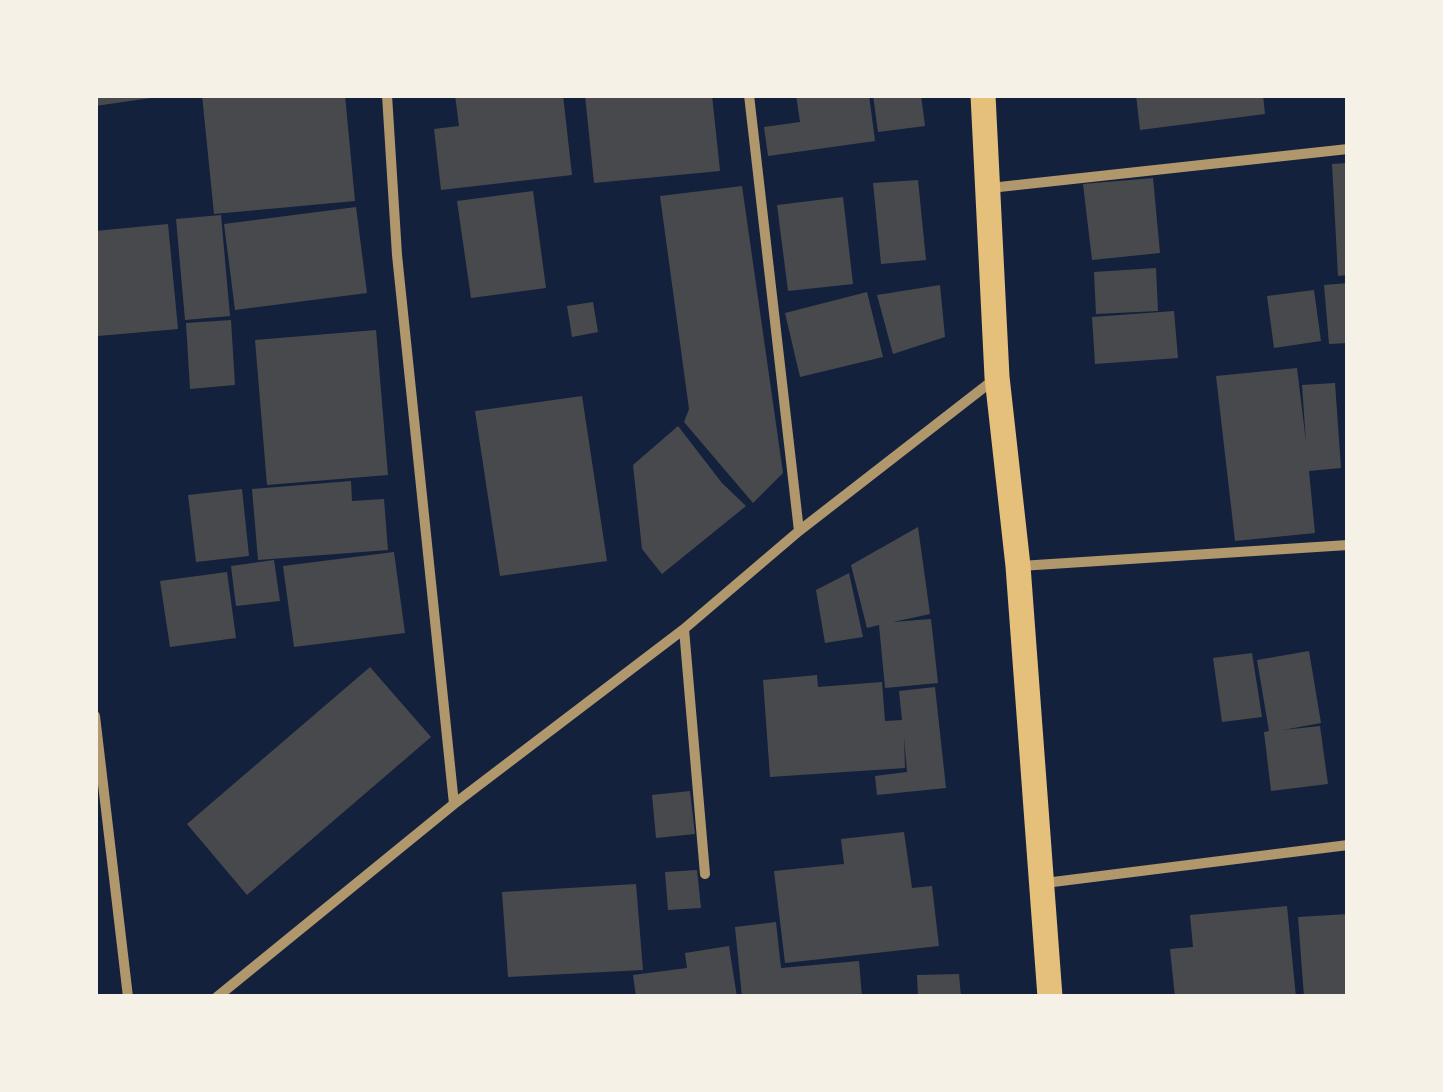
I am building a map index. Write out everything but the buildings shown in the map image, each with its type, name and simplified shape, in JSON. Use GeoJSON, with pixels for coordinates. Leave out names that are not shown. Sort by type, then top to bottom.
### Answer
{"type":"FeatureCollection","features":[{"type":"Feature","properties":{"kind":"main road"},"geometry":{"type":"LineString","coordinates":[[982,95],[996,377],[1018,566],[1050,997]]}},
{"type":"Feature","properties":{"kind":"street"},"geometry":{"type":"LineString","coordinates":[[387,95],[397,255],[454,804]]}},
{"type":"Feature","properties":{"kind":"street"},"geometry":{"type":"LineString","coordinates":[[749,95],[799,531]]}},
{"type":"Feature","properties":{"kind":"street"},"geometry":{"type":"LineString","coordinates":[[989,188],[1348,149]]}},
{"type":"Feature","properties":{"kind":"street"},"geometry":{"type":"LineString","coordinates":[[217,997],[454,804],[684,630],[799,531],[996,377]]}},
{"type":"Feature","properties":{"kind":"street"},"geometry":{"type":"LineString","coordinates":[[1018,566],[1348,545]]}},
{"type":"Feature","properties":{"kind":"street"},"geometry":{"type":"LineString","coordinates":[[684,630],[704,874]]}},
{"type":"Feature","properties":{"kind":"street"},"geometry":{"type":"LineString","coordinates":[[95,716],[128,997]]}},
{"type":"Feature","properties":{"kind":"street"},"geometry":{"type":"LineString","coordinates":[[1039,884],[1348,845]]}}]}
